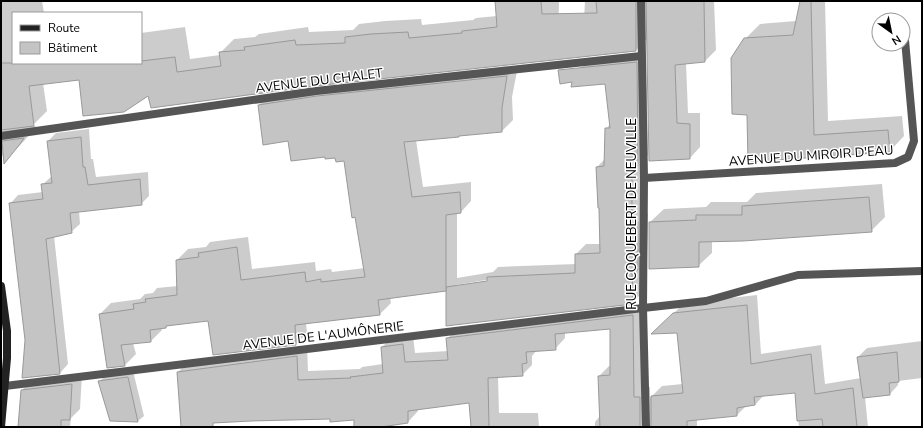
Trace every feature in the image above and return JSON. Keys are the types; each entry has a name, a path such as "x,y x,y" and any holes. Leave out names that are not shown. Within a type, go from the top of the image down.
{"street":[{"name":"RUE COQUEBERT DE NEUVILLE","path":"641,1 644,178 643,308 646,427"},
{"name":"AVENUE DU MIROIR D'EAU","path":"644,178 895,163 908,157 914,141 906,52"},
{"name":"AVENUE DU CHALET","path":"1,136 316,92 641,56"},
{"name":"AVENUE DE L'AUMÔNERIE","path":"5,386 706,301 798,275 922,271"},
{"path":"1,286 7,331 5,386 2,399 1,427"}],"building":[{"path":"495,1 541,1 542,14 597,13 596,1 636,1 636,51 315,86 151,108 148,96 124,112 83,116 79,80 29,86 34,126 1,130 1,63 142,64 142,61 175,57 177,72 221,66 219,52 245,50 244,47 295,40 296,45 345,43 345,37 371,34 408,32 409,38 462,33 462,31 497,27"},
{"path":"646,1 704,1 705,62 675,65 677,123 690,124 690,159 649,161"},
{"path":"800,1 811,1 814,135 888,130 890,152 748,162 747,115 732,114 731,58 744,38 793,35"},
{"path":"637,62 638,166 632,170 632,223 638,222 638,270 632,270 633,304 446,326 446,287 487,281 487,277 575,273 575,254 600,253 596,167 604,166 605,128 610,128 605,84 571,87 572,82 560,84 558,70"},
{"path":"507,76 502,108 502,132 404,142 412,197 460,192 461,213 446,215 446,291 378,300 380,315 295,325 296,345 213,355 208,321 166,326 166,328 150,330 151,342 121,345 125,366 107,368 99,314 134,309 133,304 146,302 145,299 177,295 176,260 199,257 198,253 237,247 241,280 305,272 306,282 321,279 321,282 365,277 355,217 352,218 344,161 336,162 335,158 325,159 325,157 291,161 288,141 263,145 258,105 317,96"},
{"path":"81,137 83,167 85,167 88,185 140,179 142,205 70,213 72,233 46,239 60,374 22,378 25,340 9,203 43,199 41,184 52,183 47,141"},
{"path":"24,138 20,144 4,164 2,141"},
{"path":"869,197 872,232 743,241 699,242 699,267 649,269 649,222 696,220 696,215 742,215 742,206"},
{"path":"747,305 751,364 811,354 815,394 853,388 857,427 823,427 822,419 797,421 795,393 754,397 755,405 737,408 737,416 687,421 687,427 651,427 651,396 683,393 677,333 651,334 673,313"},
{"path":"633,315 634,397 640,397 640,427 600,427 598,376 610,375 610,329 555,334 556,350 526,352 527,363 522,364 523,376 488,378 489,427 471,427 469,403 408,411 408,423 381,427 354,427 354,420 330,422 330,419 213,423 213,427 181,427 177,372 297,356 298,380 351,378 350,377 383,373 381,347 403,344 405,362 448,360 446,338"},
{"path":"897,352 899,382 889,383 890,395 863,398 857,357"},
{"path":"128,377 138,422 110,421 98,381"},
{"path":"72,384 70,420 61,420 61,427 18,427 21,390"}]}
